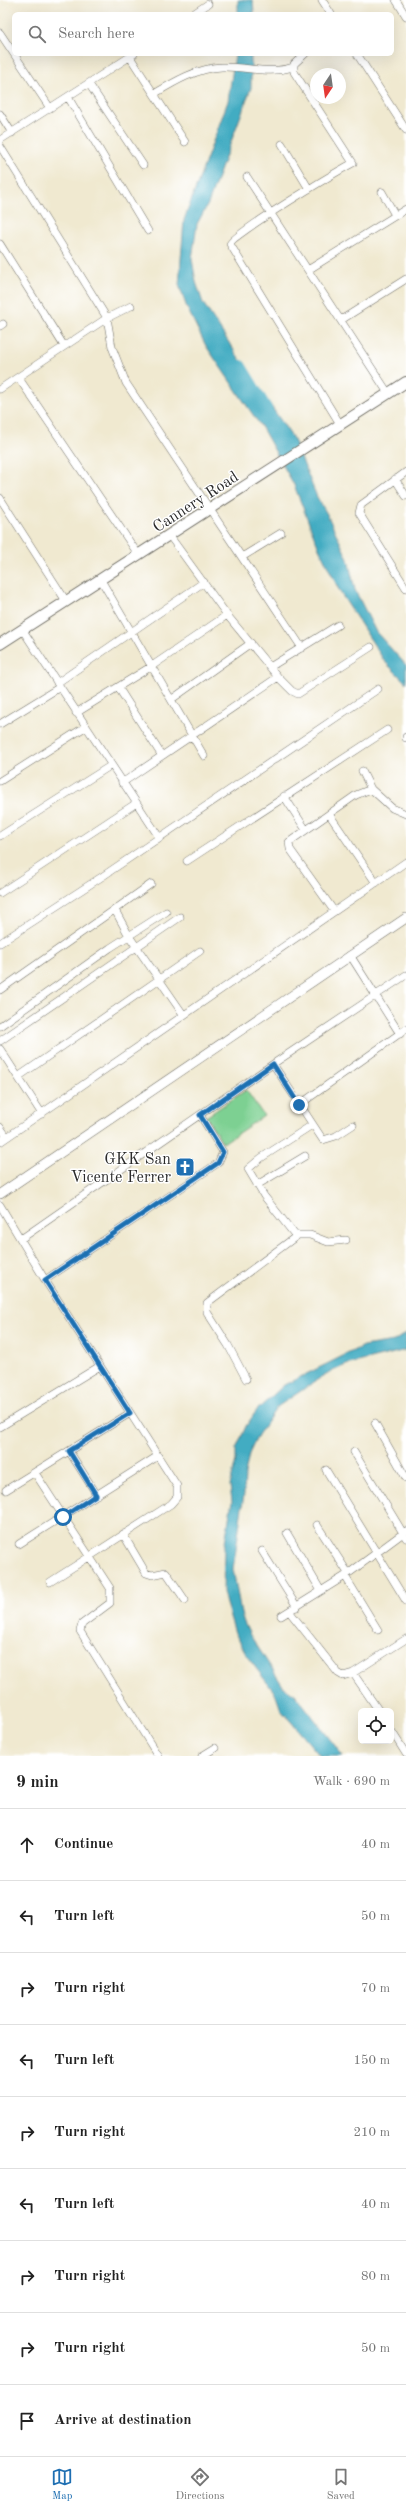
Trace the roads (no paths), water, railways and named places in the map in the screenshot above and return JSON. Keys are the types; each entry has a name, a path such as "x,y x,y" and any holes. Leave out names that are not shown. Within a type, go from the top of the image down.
{"main road":[{"name":"Cannery Road","path":"0,644 406,382"}],"street":[{"path":"322,0 330,12"},
{"path":"396,0 406,16"},
{"path":"196,12 208,4"},
{"path":"0,33 12,51"},
{"path":"15,56 50,108"},
{"path":"0,140 131,56"},
{"path":"133,56 154,94 185,142"},
{"path":"302,56 296,60 293,67 297,77 353,163 271,213 230,242 230,247 340,424"},
{"path":"358,56 406,130"},
{"path":"154,94 204,70 230,67 263,72 279,71 293,67"},
{"path":"89,84 143,165"},
{"path":"68,97 148,232"},
{"path":"0,114 12,133"},
{"path":"282,144 310,189"},
{"path":"0,146 107,318 112,347 126,383 302,648"},
{"path":"247,177 388,393"},
{"path":"382,192 395,216"},
{"path":"308,270 406,209"},
{"path":"0,244 64,346"},
{"path":"341,320 406,279"},
{"path":"0,389 107,318 131,306"},
{"path":"18,377 138,554"},
{"path":"406,472 362,505 359,513 406,588"},
{"path":"395,479 406,496"},
{"path":"0,498 66,601"},
{"path":"242,557 280,533"},
{"path":"169,535 227,615 278,677 292,691 298,694 371,647"},
{"path":"101,580 134,632 204,756"},
{"path":"0,724 204,582"},
{"path":"76,713 152,666 227,615"},
{"path":"270,667 338,625"},
{"path":"22,629 135,804 159,837"},
{"path":"172,699 251,643"},
{"path":"122,783 278,677"},
{"path":"118,687 162,756"},
{"path":"0,943 323,728 378,689"},
{"path":"0,781 85,727"},
{"path":"188,861 284,796 387,730"},
{"path":"0,836 110,766"},
{"path":"362,771 371,789 392,808 406,814"},
{"path":"334,911 290,849 290,842 356,795 371,789"},
{"path":"284,796 306,830"},
{"path":"0,893 135,804"},
{"path":"329,814 376,883"},
{"path":"0,1142 183,1014 406,862"},
{"path":"0,990 152,884"},
{"path":"115,910 129,936 183,1014"},
{"path":"0,1026 166,912"},
{"path":"0,1041 180,917"},
{"path":"0,1194 406,918"},
{"path":"18,1077 200,951"},
{"path":"299,1105 403,1031 350,955"},
{"path":"21,1239 273,1064 406,975"},
{"path":"0,1049 42,1114"},
{"path":"273,1064 319,1137 327,1140 353,1125"},
{"path":"45,1280 218,1163 223,1152 200,1115"},
{"path":"298,1236 291,1232 257,1185 248,1167 312,1125"},
{"path":"0,1127 6,1137"},
{"path":"257,1185 305,1156"},
{"path":"0,1204 45,1280 158,1456 174,1477 178,1486 177,1497 151,1519 123,1534 50,1582"},
{"path":"246,1379 228,1345 207,1312 207,1303 298,1236 310,1235 328,1242 346,1240"},
{"path":"0,1427 100,1366"},
{"path":"6,1490 130,1413"},
{"path":"375,1423 406,1478"},
{"path":"69,1451 96,1495"},
{"path":"281,1616 297,1607 405,1534 354,1452"},
{"path":"19,1544 158,1456"},
{"path":"326,1470 406,1600"},
{"path":"35,1473 88,1557 110,1588 112,1599 105,1608 82,1624 80,1631 158,1756"},
{"path":"317,1525 378,1630"},
{"path":"287,1533 321,1591"},
{"path":"123,1534 146,1573 152,1574 166,1572 185,1600"},
{"path":"262,1550 297,1607"},
{"path":"289,1611 338,1673 343,1676 353,1673 406,1639"},
{"path":"353,1673 377,1708"},
{"path":"394,1735 406,1754"},
{"path":"202,1756 215,1748"}],"water":[{"path":"238,0 253,0 254,12 238,12"},
{"path":"235,56 251,56 251,88 208,204 197,224 192,259 196,282 203,303 243,364 249,380 258,394 269,403 294,440 317,497 327,514 348,559 355,590 376,632 406,665 406,683 385,662 340,592 318,546 294,485 262,428 206,346 187,308 179,285 184,220 228,101"},
{"path":"406,1333 406,1350 346,1365 326,1374 277,1407 258,1435 249,1454 245,1474 244,1494 233,1569 242,1618 250,1635 283,1686 296,1695 343,1756 320,1756 281,1710 275,1693 249,1659 235,1633 226,1604 223,1592 224,1548 232,1501 230,1486 236,1460 236,1449 246,1426 257,1410 284,1385 363,1346 394,1341"}],"waterway":[{"path":"240,366 266,409"}],"place":[{"name":"GKK San Vicente Ferrer","path":"185,1167"}]}
